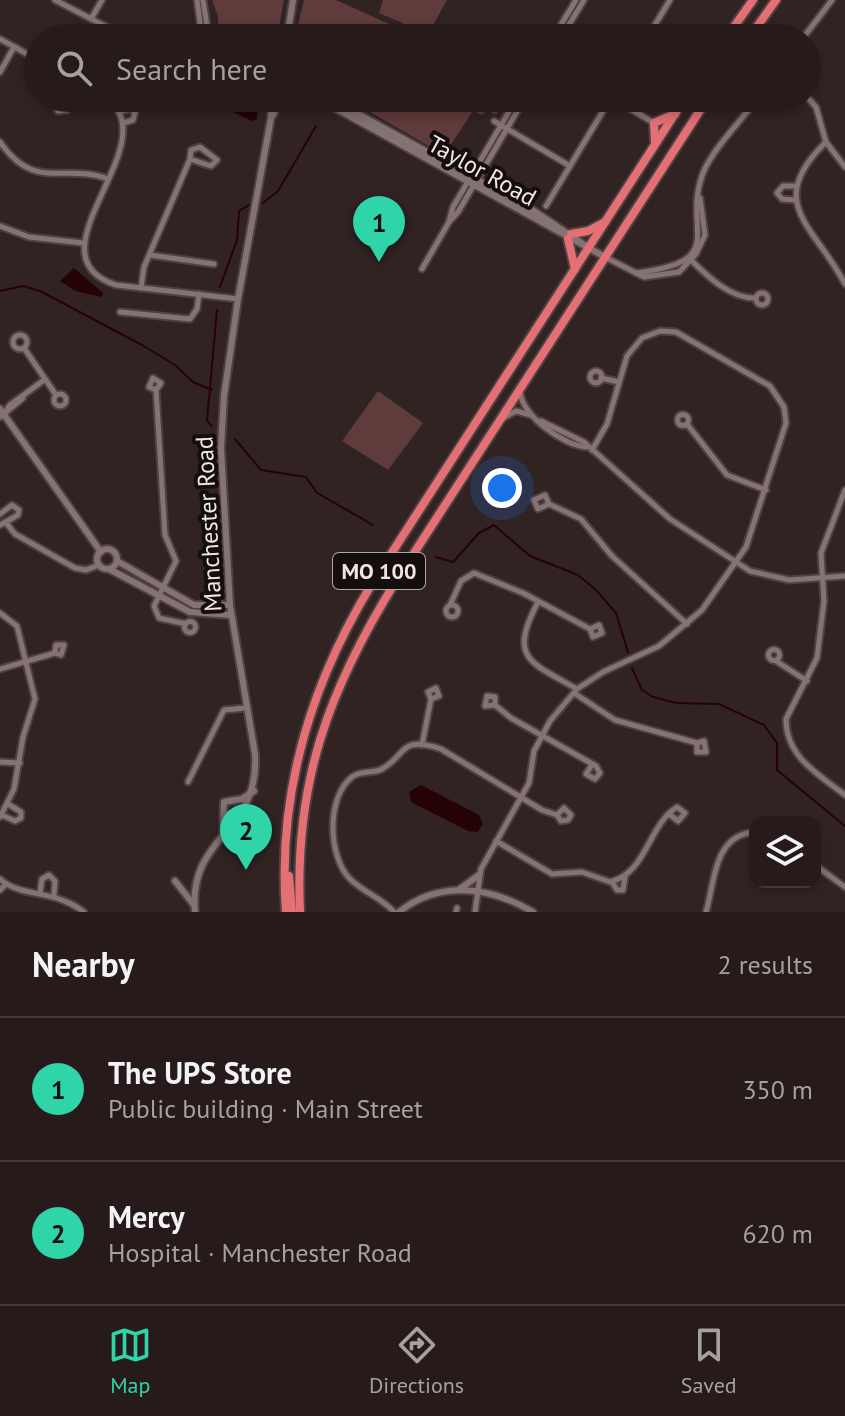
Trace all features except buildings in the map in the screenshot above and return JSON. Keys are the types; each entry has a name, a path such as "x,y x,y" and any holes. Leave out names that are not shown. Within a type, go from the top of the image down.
{"highway":[{"path":"736,24 753,0"},
{"path":"759,24 776,0"},
{"name":"MO 100","path":"300,912 300,853 306,801 322,729 338,687 374,617 699,112"},
{"path":"655,144 654,123 675,113"},
{"name":"MO 100","path":"286,912 285,847 291,792 305,726 346,628 675,113"},
{"path":"575,269 570,236 605,222"},
{"path":"285,847 292,912"}],"street":[{"path":"55,0 101,24"},
{"path":"91,19 102,0"},
{"path":"200,0 201,24"},
{"path":"289,24 293,0"},
{"path":"561,24 576,0"},
{"path":"569,24 584,0"},
{"path":"655,24 670,0"},
{"path":"814,24 832,0"},
{"path":"201,19 203,24"},
{"path":"0,39 24,52"},
{"path":"0,72 14,47"},
{"path":"119,112 123,123 122,142 83,243 87,260 98,276 116,285 238,299"},
{"path":"123,123 133,120 134,112"},
{"name":"Manchester Road","path":"254,791 255,754 230,605 221,448 224,396 238,299 271,112"},
{"name":"Manchester Road","path":"271,118 274,112"},
{"name":"Taylor Road","path":"343,112 636,273 666,270 689,259"},
{"name":"Taylor Road","path":"353,112 471,181 533,210 570,236"},
{"path":"422,269 510,112"},
{"path":"503,127 514,112"},
{"path":"533,210 546,206 602,112"},
{"path":"638,112 654,123"},
{"path":"748,112 708,165 699,193 699,235 689,259 707,277 756,298"},
{"path":"817,112 826,142 845,167"},
{"path":"494,121 570,166"},
{"path":"0,142 18,162 43,174 85,173 108,179"},
{"path":"826,142 812,155 795,186 795,200 804,224 845,284"},
{"path":"141,288 150,255 191,150 198,146 217,160 209,166 190,159"},
{"path":"795,186 783,186 777,193 782,199 795,200"},
{"path":"546,206 549,220"},
{"path":"0,226 29,237 83,243"},
{"path":"150,255 214,264"},
{"path":"120,312 190,319 197,309 199,294"},
{"path":"475,912 479,875 529,783 534,751 542,736 576,691 603,672 651,651 687,624 735,564 751,537 786,423 778,395 737,367 676,332 667,331 647,335 632,348 607,424 590,448"},
{"path":"24,348 56,395"},
{"path":"601,378 619,382"},
{"path":"44,380 1,415 101,552 99,565"},
{"path":"520,389 521,402 532,415 564,438 590,448 670,519 735,564 766,577 845,576"},
{"path":"156,390 165,535 176,561 154,606 157,615 186,624"},
{"path":"502,418 516,411 532,415"},
{"path":"687,424 727,475 766,490"},
{"path":"845,490 821,553 824,601 818,652 807,681 786,719 788,737 800,758 845,795"},
{"path":"549,504 581,519 612,556 687,624"},
{"path":"0,514 12,505 18,507 19,514 3,525 75,568 86,570 99,565 190,612 231,615"},
{"path":"101,552 113,551 117,561 194,605 230,605"},
{"path":"109,569 117,561"},
{"path":"450,605 461,581 474,573 590,629"},
{"path":"538,602 523,630 526,652 540,668 615,720 697,743"},
{"path":"0,613 17,626 35,704 24,732 20,763 8,804 1,816 15,821 21,818 19,810 8,804"},
{"path":"0,669 55,653"},
{"path":"776,661 807,681"},
{"path":"422,745 431,699"},
{"path":"495,705 591,766"},
{"path":"188,782 189,772 224,710 245,708"},
{"path":"533,912 493,893 458,890 427,895 397,912 343,872 335,853 332,829 343,789 351,778 384,768 399,751 422,745 441,749 521,798 557,815"},
{"path":"0,762 20,763"},
{"path":"223,835 227,820 224,802 242,799 254,791"},
{"path":"194,908 198,872 209,851 243,814 254,791"},
{"path":"496,841 552,874 582,872 612,882 634,869 662,818 669,814"},
{"path":"706,912 718,858 734,839 749,834"},
{"path":"821,869 845,887"},
{"path":"40,892 42,879 49,875 55,881 54,895"},
{"path":"458,890 479,875"},
{"path":"612,882 617,890 623,890 625,877"},
{"path":"0,879 6,884 54,895 84,912"},
{"path":"175,881 194,908"},
{"path":"0,890 6,884"}],"shaded area":[{"path":"212,0 284,0 280,24 218,24"},
{"path":"304,0 336,0 389,24 298,24"},
{"path":"383,0 447,0 434,24 405,24 379,13"},
{"path":"232,112 257,112 257,119 252,121"},
{"path":"370,112 472,112 444,155"},
{"path":"74,268 103,293 102,297 75,291 60,281"},
{"path":"378,391 423,423 388,470 342,441"},
{"path":"421,785 479,815 483,824 478,832 468,831 411,802 409,792"}],"waterway":[{"path":"263,203 278,191 316,126"},
{"path":"220,287 237,240 239,211 249,205"},
{"path":"0,291 23,286 40,291 142,345 175,365 193,382 212,390"},
{"path":"212,426 207,421 217,310"},
{"path":"235,439 261,470 306,477 317,493 373,525"},
{"path":"436,557 453,562 479,533 494,525 530,556 578,575 596,590 616,613 628,652"},
{"path":"632,668 642,690 653,697 676,703 719,704 764,725 777,743 777,770 845,826"}],"place":[{"name":"The UPS Store","path":"379,262"},
{"name":"Mercy","path":"246,870"}]}
